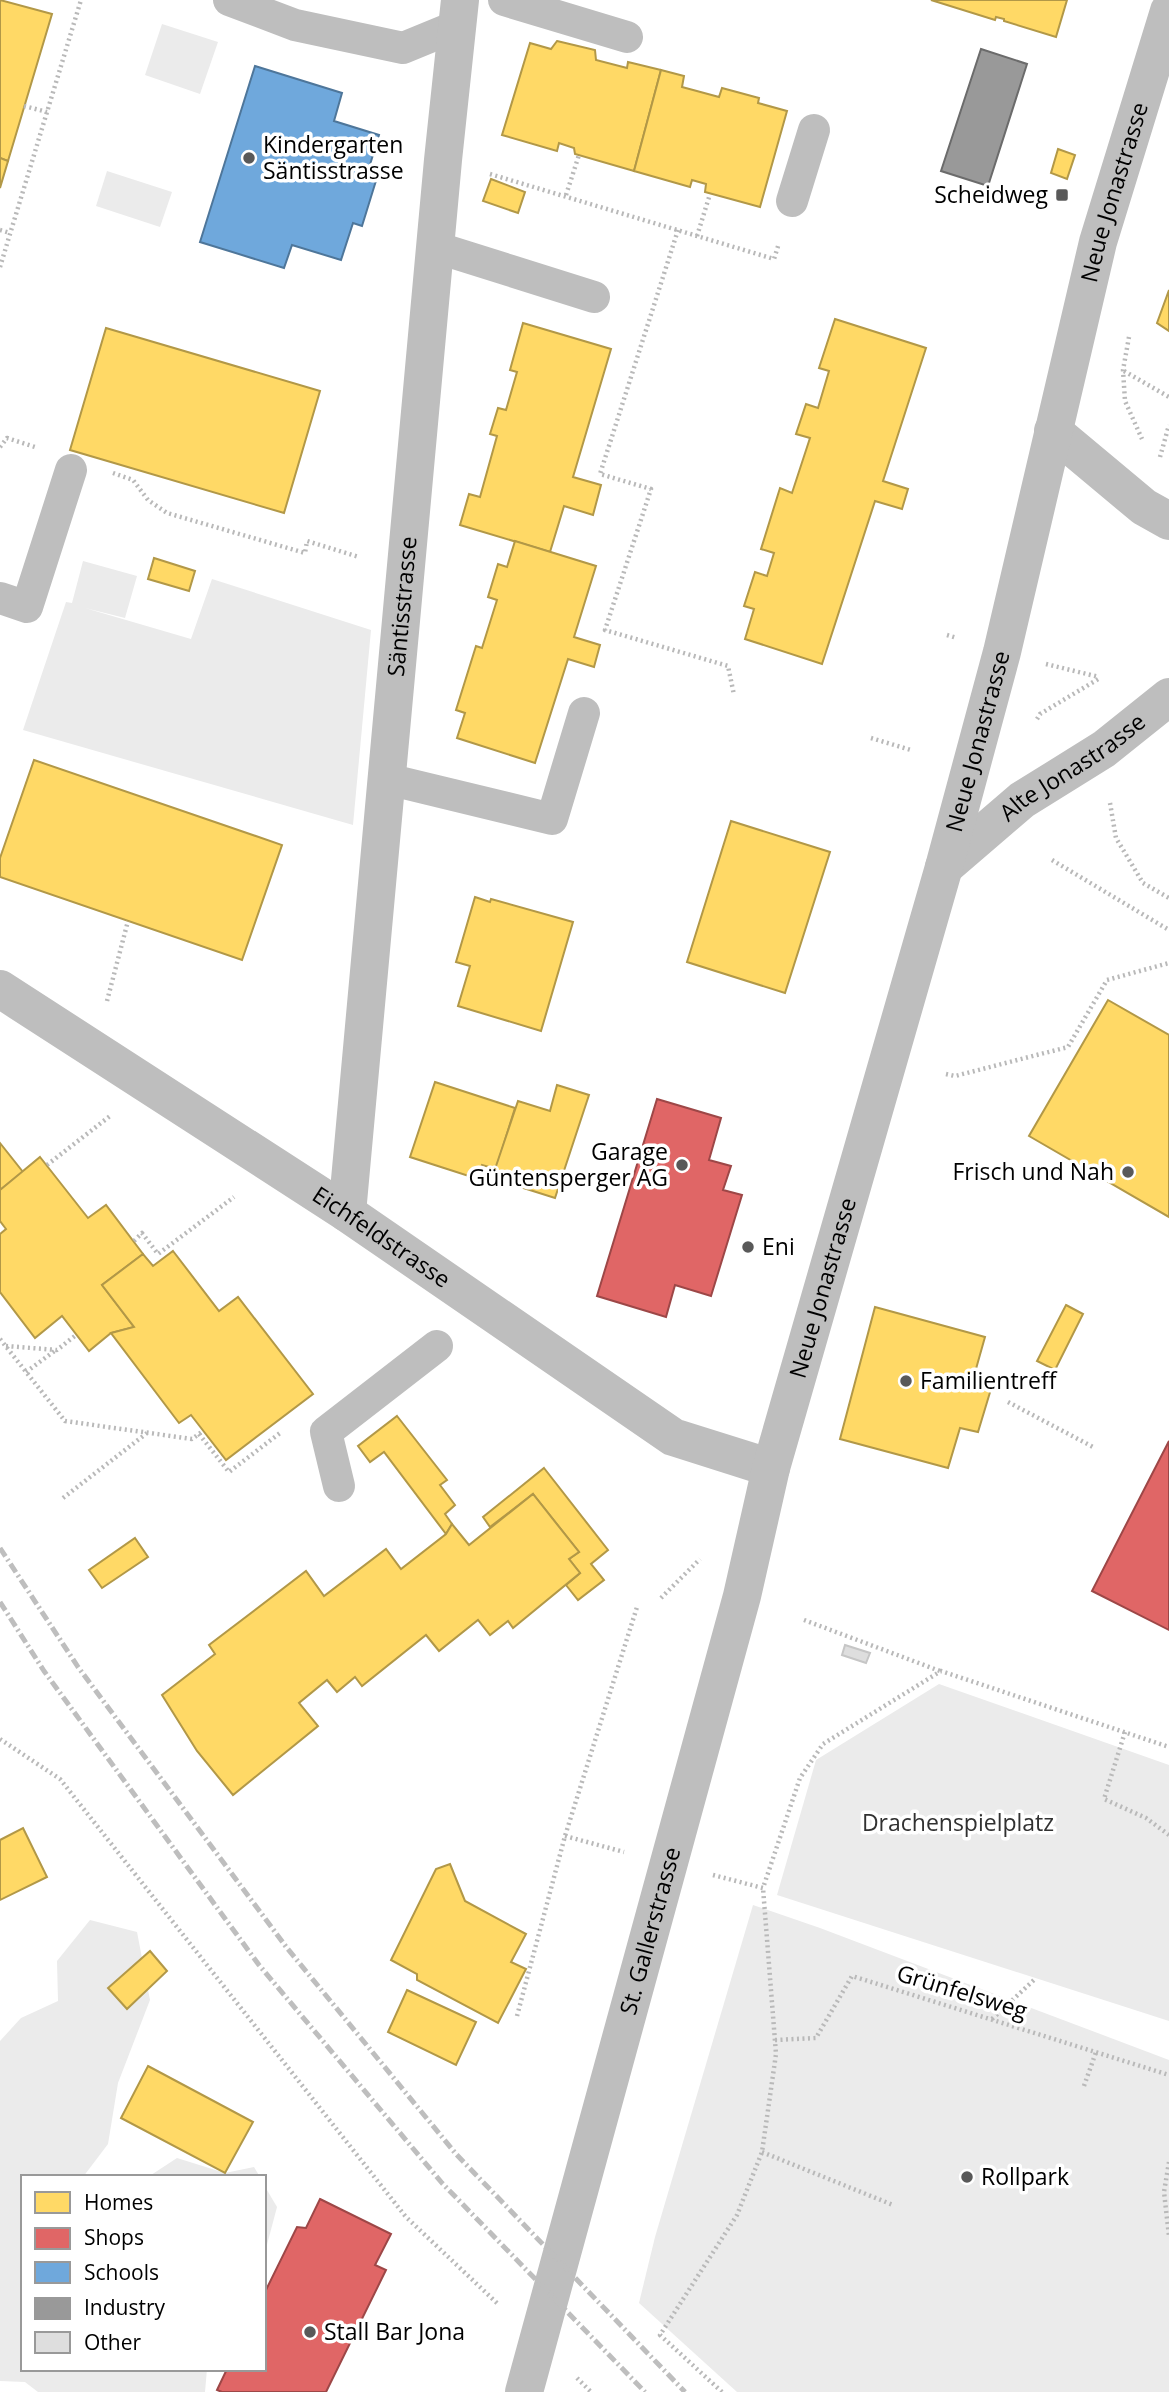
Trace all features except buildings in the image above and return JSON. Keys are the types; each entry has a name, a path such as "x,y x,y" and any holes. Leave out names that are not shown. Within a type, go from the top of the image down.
{"main road":[{"name":"Neue Jonastrasse","path":"771,1468 944,867 1002,652 1098,242 1169,11"},
{"name":"Säntisstrasse","path":"347,1213 443,160 460,13"},
{"path":"1053,431 1144,507 1169,521"},
{"name":"Alte Jonastrasse","path":"944,867 1022,800 1104,749 1169,697"},
{"name":"Eichfeldstrasse","path":"0,989 347,1213 673,1437 771,1468"},
{"name":"St. Gallerstrasse","path":"524,2392 742,1596 771,1468"}],"lane":[{"path":"229,0 295,25 403,48 460,13"},
{"path":"504,0 627,37"},
{"path":"792,201 814,130"},
{"path":"435,247 594,297"},
{"path":"0,598 27,607 71,470"},
{"path":"387,779 552,819 584,713"},
{"path":"339,1486 326,1432 437,1346"}],"path":[{"path":"0,267 81,0"},
{"path":"24,106 47,112"},
{"path":"566,195 579,155"},
{"path":"488,173 774,259 780,239"},
{"path":"697,236 710,194"},
{"path":"0,230 10,233"},
{"path":"678,230 600,474 652,489 605,630 728,666 734,695"},
{"path":"1145,447 1125,401 1123,370 1169,397"},
{"path":"1159,460 1169,425"},
{"path":"133,480 148,500 167,513 305,552 307,541 370,561"},
{"path":"871,738 911,750"},
{"path":"1111,819 1116,838 1143,883 1169,898"},
{"path":"1052,860 1169,930"},
{"path":"105,1006 128,921"},
{"path":"946,1074 955,1076 1068,1047 1107,980 1169,963"},
{"path":"47,1165 120,1109"},
{"path":"134,1241 142,1233 158,1254 243,1191"},
{"path":"26,1372 76,1335"},
{"path":"0,1339 65,1421 192,1439 204,1431"},
{"path":"5,1346 57,1350"},
{"path":"1008,1402 1095,1448"},
{"path":"63,1498 148,1433"},
{"path":"517,2016 565,1836 637,1607"},
{"path":"804,1620 941,1671 1169,1747"},
{"path":"800,1779 823,1744 941,1671"},
{"path":"1125,1732 1104,1799 1146,1818 1169,1835"},
{"path":"0,1739 60,1779 406,2217"},
{"path":"722,2392 660,2335 737,2216 762,2152 776,2054 763,1888"},
{"name":"Grünfelsweg","path":"775,2040 816,2038 852,1976 1169,2075"},
{"path":"991,2020 1035,1979"},
{"path":"1084,2086 1096,2052"},
{"path":"762,2152 893,2204"},
{"path":"1169,2162 1164,2192 1169,2236"}],"green space":[{"path":"162,24 218,42 200,94 145,75"},
{"path":"107,171 172,192 160,227 96,206"},
{"path":"83,561 137,576 125,618 85,608 191,639 212,579 371,630 353,825 23,730 66,602 72,603"},
{"name":"Drachenspielplatz","path":"939,1684 1169,1765 1169,2021 777,1895 816,1760"},
{"name":"Rollpark","path":"753,1905 1169,2060 1169,2392 737,2392 639,2303 655,2237"},
{"path":"90,1920 137,1932 150,2000 118,2083 108,2144 85,2175 21,2175 21,2371 207,2371 205,2392 38,2392 25,2382 0,2381 0,2041 21,2018 58,2001 57,1961"},
{"path":"177,2158 225,2173 254,2167 259,2175 151,2175"},
{"path":"266,2188 277,2207 266,2248"}],"railway":[{"path":"0,1548 78,1667 287,1948 456,2154 685,2392"},
{"path":"0,1602 44,1671 259,1965 442,2183 645,2392"}],"place":[{"name":"Kindergarten Säntisstrasse","path":"249,158"},
{"name":"Scheidweg","path":"1062,195"},
{"name":"Garage Güntensperger AG","path":"682,1165"},
{"name":"Frisch und Nah","path":"1128,1172"},
{"name":"Eni","path":"748,1247"},
{"name":"Familientreff","path":"906,1381"},
{"name":"Rollpark","path":"967,2177"},
{"name":"Stall Bar Jona","path":"310,2332"}]}
